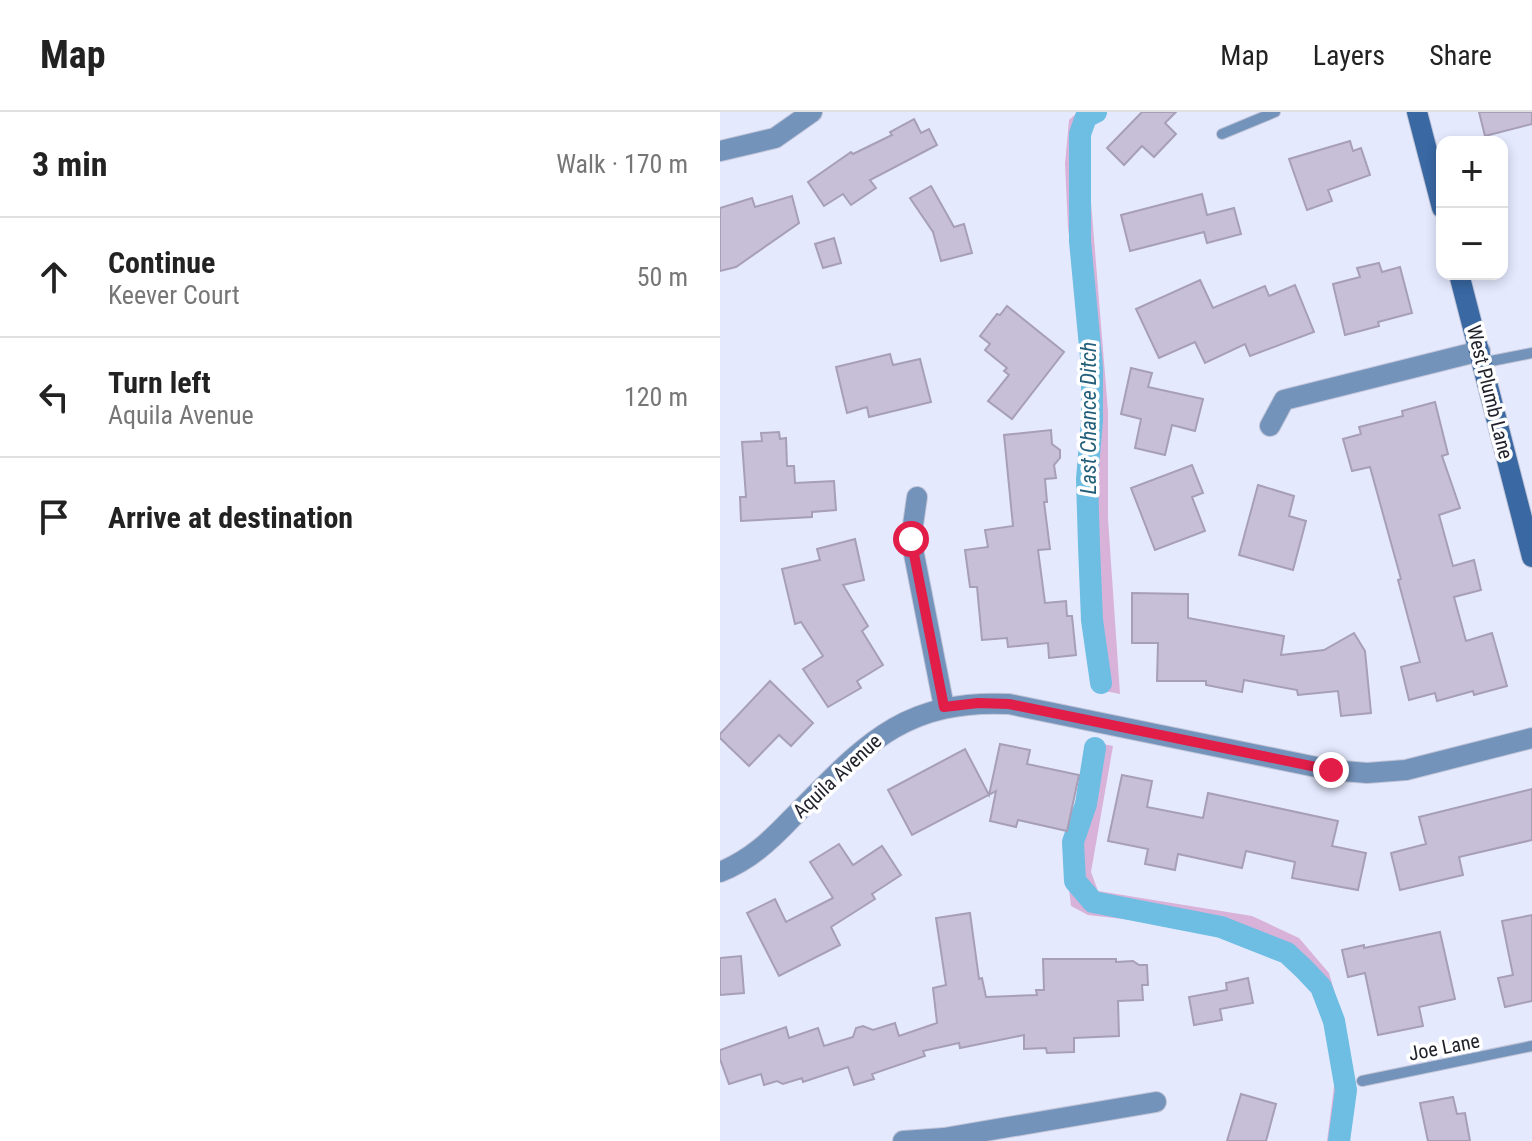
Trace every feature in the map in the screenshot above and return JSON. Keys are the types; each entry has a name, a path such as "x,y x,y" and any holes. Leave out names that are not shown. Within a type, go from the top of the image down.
{"main road":[{"path":"1417,112 1436,185"},
{"name":"West Plumb Lane","path":"1461,280 1532,557"}],"street":[{"path":"720,151 775,138 812,112"},
{"path":"1270,426 1284,400 1481,357"},
{"path":"917,497 911,539 944,707"},
{"name":"Aquila Avenue","path":"720,872 737,866 761,849 856,754 883,733 914,717 944,707 978,703 1009,704 1331,770 1367,773 1406,770 1532,738"},
{"path":"903,1141 944,1138 1156,1102"}],"lane":[{"path":"1222,134 1275,112"},
{"path":"1481,357 1532,353"},
{"name":"Joe Lane","path":"1362,1081 1532,1046"}],"shaded area":[{"path":"1078,112 1104,112 1091,120 1086,140 1108,411 1108,519 1120,694 1095,689 1085,577 1081,475 1084,398 1065,164 1069,120"},
{"path":"1088,741 1113,746 1091,872 1098,891 1252,916 1299,938 1329,973 1348,1038 1354,1095 1344,1141 1327,1141 1335,1079 1331,1035 1316,991 1283,956 1240,938 1184,926 1088,915 1071,906 1065,854"}],"building":[{"path":"1142,112 1176,112 1165,123 1176,134 1154,157 1142,146 1124,165 1107,148"},
{"path":"1479,112 1532,112 1532,124 1485,136"},
{"path":"914,119 921,133 929,129 937,145 870,180 876,188 851,205 843,194 824,206 808,182 851,152 853,154 892,135 890,132"},
{"path":"1350,141 1353,151 1361,148 1370,175 1328,190 1332,201 1307,210 1289,159"},
{"path":"931,186 954,227 964,224 972,253 941,261 933,232 910,198"},
{"path":"1202,194 1207,215 1234,208 1241,234 1207,243 1204,232 1130,251 1121,215"},
{"path":"792,196 799,223 736,267 720,271 720,208 752,198 755,207"},
{"path":"834,238 841,263 823,268 815,244"},
{"path":"1379,263 1382,272 1400,267 1412,313 1345,335 1333,284 1360,277 1357,268"},
{"path":"1200,280 1213,308 1265,286 1269,296 1295,285 1314,332 1250,356 1245,344 1205,363 1195,342 1159,358 1136,309"},
{"path":"1007,306 1064,352 1012,419 988,401 1009,375 1004,371 1007,368 985,350 990,344 980,336"},
{"path":"890,354 893,365 920,359 931,402 869,417 867,407 847,413 836,367"},
{"path":"1131,368 1152,373 1148,387 1203,399 1195,431 1172,425 1165,455 1135,448 1141,419 1121,414"},
{"path":"1435,402 1448,454 1442,456 1460,508 1439,515 1453,566 1474,560 1481,590 1454,597 1466,641 1492,633 1507,686 1437,701 1435,693 1409,700 1401,667 1420,662 1398,580 1401,579 1370,467 1352,471 1343,439 1361,434 1359,427 1403,416 1402,411"},
{"path":"1051,430 1052,444 1060,450 1060,458 1054,465 1056,478 1045,479 1047,502 1044,502 1050,549 1038,550 1045,603 1066,601 1067,616 1072,616 1076,655 1049,658 1048,643 1008,647 1007,638 982,640 977,587 970,587 965,550 988,547 985,530 1013,526 1004,435"},
{"path":"779,432 780,439 786,438 787,466 794,466 795,483 834,481 836,510 812,512 812,517 741,521 740,497 746,497 742,442 762,441 761,433"},
{"path":"1192,465 1203,493 1192,497 1205,531 1155,550 1131,488"},
{"path":"1258,485 1294,496 1289,516 1306,521 1293,570 1239,555"},
{"path":"855,539 864,580 843,585 868,626 862,631 883,665 857,681 861,688 828,707 803,669 823,656 801,622 795,624 782,569 820,560 817,549"},
{"path":"1132,593 1188,594 1188,618 1284,636 1281,655 1324,650 1354,633 1365,651 1371,713 1341,716 1338,691 1298,695 1297,690 1244,680 1242,692 1206,685 1206,681 1157,681 1158,643 1132,643"},
{"path":"770,681 813,723 791,746 779,735 749,766 720,738 720,734"},
{"path":"1000,744 1030,750 1027,764 1079,775 1067,831 1018,820 1016,827 990,821 996,791 989,795"},
{"path":"965,749 989,795 912,835 888,790"},
{"path":"1122,775 1152,781 1147,807 1203,818 1208,793 1338,821 1332,846 1366,853 1358,890 1292,878 1295,862 1246,851 1242,868 1178,854 1175,870 1145,864 1148,849 1108,841"},
{"path":"1532,789 1532,840 1459,857 1463,875 1400,890 1391,853 1426,844 1419,817"},
{"path":"839,844 853,865 882,846 901,875 872,894 875,899 831,927 840,945 779,976 747,913 775,899 786,922 833,898 810,862"},
{"path":"970,913 979,979 982,978 986,997 1037,995 1036,990 1044,990 1043,959 1116,959 1116,962 1133,961 1147,965 1148,985 1142,985 1143,1000 1118,1001 1119,1036 1074,1038 1074,1052 1047,1053 1046,1048 1024,1049 1024,1035 960,1048 959,1043 923,1051 925,1056 872,1074 874,1079 854,1085 848,1067 803,1082 802,1078 783,1084 777,1081 764,1085 761,1074 729,1084 720,1050 786,1027 789,1038 818,1028 824,1046 853,1037 856,1028 863,1026 873,1030 895,1023 899,1036 937,1023 933,988 946,985 936,918"},
{"path":"1532,915 1532,1001 1505,1007 1498,978 1513,975 1502,921"},
{"path":"1440,932 1455,999 1419,1007 1423,1026 1378,1035 1365,973 1348,977 1342,950"},
{"path":"741,956 744,993 720,995 720,958"},
{"path":"1248,978 1253,1003 1220,1009 1222,1020 1194,1025 1189,997 1227,990 1226,983"},
{"path":"1241,1094 1276,1104 1266,1141 1227,1141"},
{"path":"1453,1097 1457,1114 1465,1113 1470,1141 1428,1141 1420,1103"}],"waterway":[{"name":"Last Chance Ditch","path":"1096,112 1086,117 1080,134 1080,241 1092,368 1087,479 1092,620 1101,683"},
{"name":"Last Chance Ditch","path":"1095,748 1086,804 1073,842 1075,881 1093,902 1221,927 1287,953 1304,969 1321,987 1334,1021 1346,1090 1339,1141"}],"route":[{"path":"911,539 944,707 978,703 1009,704 1331,770"}]}
